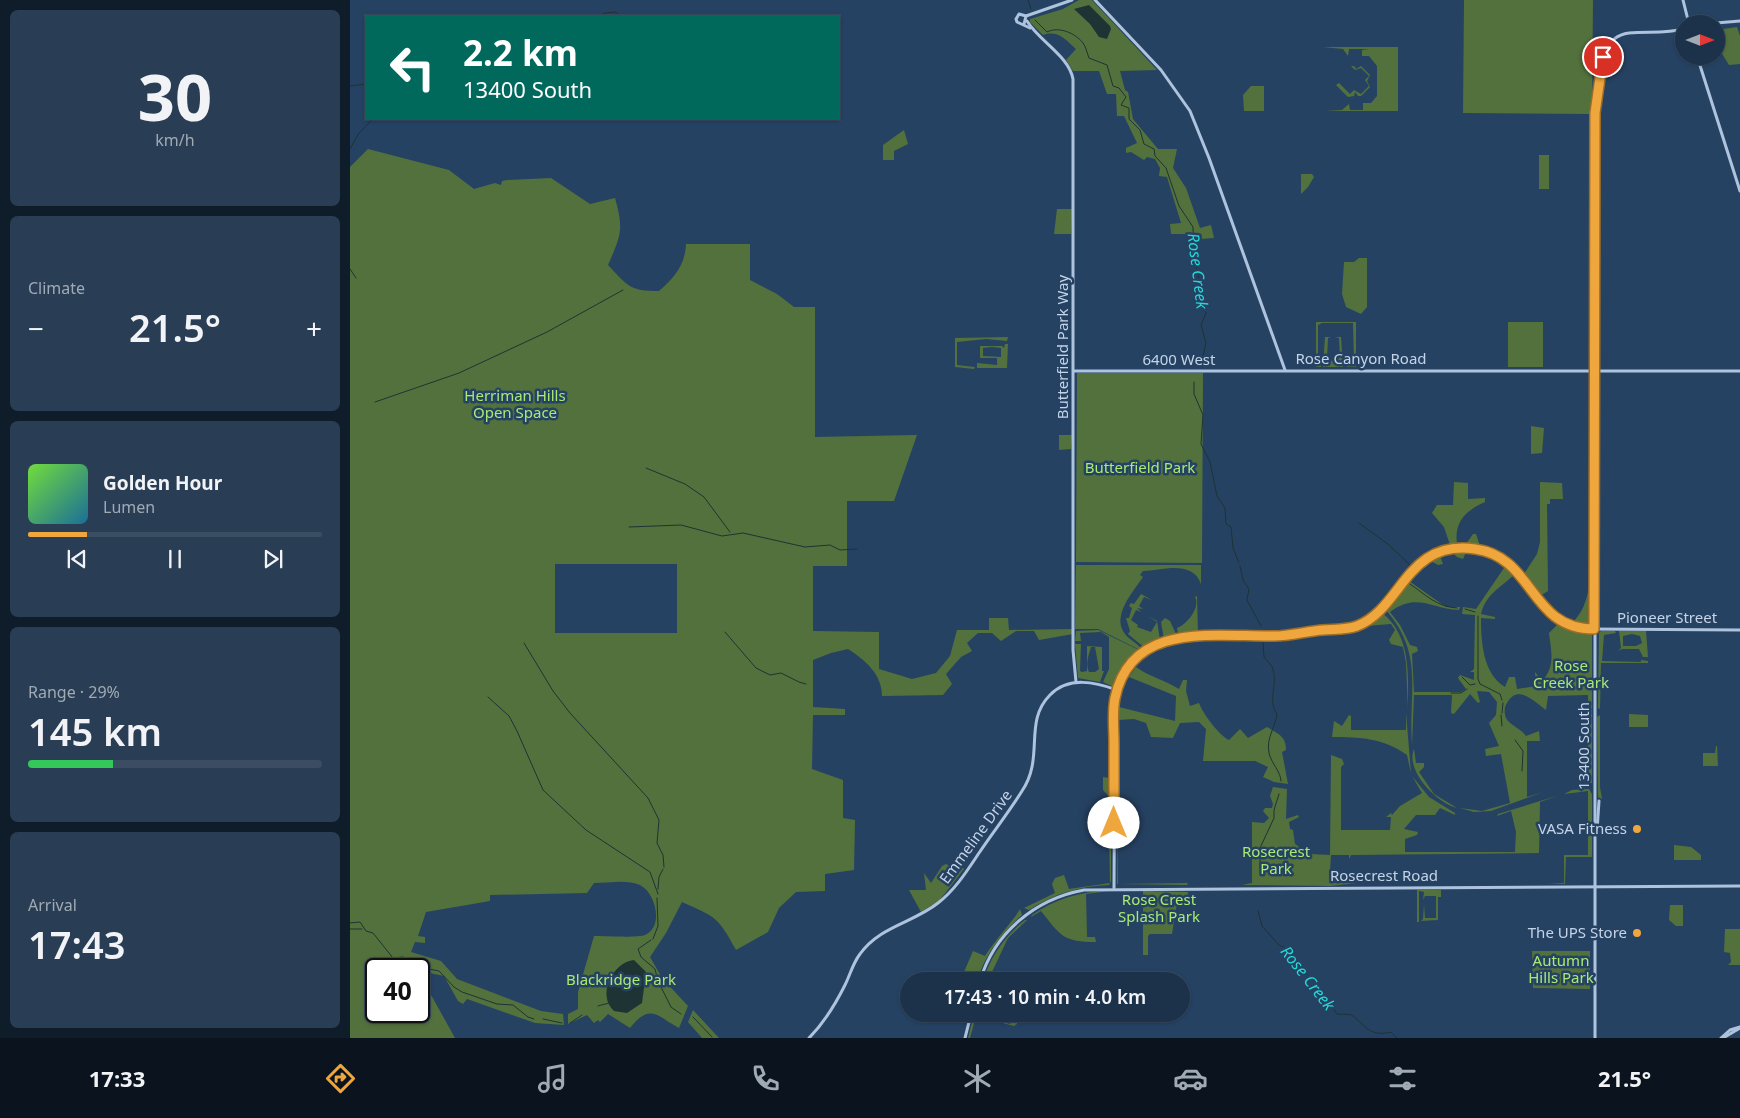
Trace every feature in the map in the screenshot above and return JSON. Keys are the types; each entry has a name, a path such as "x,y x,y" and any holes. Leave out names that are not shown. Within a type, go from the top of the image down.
{"street":[{"name":"Butterfield Park Way","path":"1072,0 1026,20 1031,28 1068,67 1073,79 1073,656 1076,682"},
{"name":"Rose Canyon Road","path":"1095,0 1161,70 1190,112 1285,370 1740,371"},
{"path":"1683,0 1687,15"},
{"path":"1725,22 1740,21"},
{"name":"13400 South","path":"1595,1038 1595,102 1604,52 1615,38 1628,33 1675,30"},
{"path":"1699,65 1740,191"},
{"name":"6400 West","path":"1074,371 1285,370"},
{"name":"Pioneer Street","path":"1114,888 1113,713 1117,690 1124,674 1136,659 1150,648 1170,639 1189,636 1280,636 1358,626 1374,616 1418,565 1436,554 1454,549 1478,549 1501,558 1516,571 1555,618 1572,627 1594,629 1740,630"},
{"path":"1076,682 1093,683 1117,690"},
{"name":"Emmeline Drive","path":"809,1038 827,1018 860,954 894,926 930,910 952,890 1029,779 1035,757 1036,720 1042,704 1057,689 1076,682"},
{"path":"1595,839 1599,801"},
{"name":"Rosecrest Road","path":"984,972 997,945 1014,924 1029,912 1058,897 1075,891 1114,888 1740,886"},
{"path":"965,1038 969,1022"},
{"path":"1722,1038 1730,1030 1740,1027"}],"green space":[{"path":"1079,0 1092,0 1157,70 1120,71 1125,90 1128,92 1133,119 1158,149 1177,149 1173,168 1186,188 1200,228 1211,225 1214,238 1200,239 1191,234 1171,234 1170,224 1181,223 1167,177 1159,176 1160,168 1155,159 1147,157 1144,160 1131,152 1126,153 1126,148 1137,143 1124,116 1117,116 1116,94 1107,94 1099,71 1073,71 1066,60 1076,49 1065,39 1057,35 1043,35 1030,22 1030,19 1063,9"},
{"path":"1464,0 1593,0 1592,114 1463,113"},
{"path":"1737,27 1740,36 1740,64 1729,65 1725,59 1725,29"},
{"path":"1323,47 1398,47 1398,111 1325,111 1342,110 1349,104 1350,110 1363,110 1363,103 1371,103 1377,96 1377,66 1369,56 1362,56 1362,50 1369,49 1349,49 1348,56 1343,49"},
{"path":"1351,66 1354,66 1356,69 1361,66 1370,75 1367,81 1370,87 1361,96 1358,96 1355,92 1354,96 1348,97 1336,85 1339,83 1350,94 1354,90 1361,94 1369,86 1365,80 1369,76 1361,68 1355,70"},
{"path":"1251,86 1264,86 1264,111 1244,111 1243,95"},
{"path":"904,130 908,144 894,151 894,160 883,160 883,145"},
{"name":"Herriman Hills Open Space","path":"368,149 449,170 474,189 495,183 501,185 502,181 507,180 551,178 590,204 615,198 620,218 620,232 608,265 625,282 635,288 659,291 678,270 684,258 686,244 750,244 750,280 777,294 794,307 815,307 815,437 917,435 894,501 847,501 847,566 813,566 813,631 879,632 879,669 912,679 936,673 950,656 957,630 989,630 989,618 1008,618 1009,630 1073,629 1073,634 1039,640 1034,631 1016,631 1001,641 992,633 978,633 967,643 972,651 961,657 946,674 952,684 943,695 882,696 876,674 866,663 848,649 813,660 813,707 845,709 845,715 813,715 812,769 843,780 843,818 855,820 854,870 825,874 825,891 796,892 779,908 768,932 736,950 725,931 715,919 682,902 666,933 650,957 662,978 688,1006 679,1028 660,1016 649,1013 637,1020 630,1028 608,1014 600,1022 598,1020 594,1023 587,1015 568,1024 568,1014 578,1009 578,992 594,936 641,936 651,931 654,925 656,910 654,902 646,889 635,883 617,882 594,883 587,893 490,895 490,901 426,912 418,936 425,937 425,943 415,942 411,952 441,961 457,979 541,1011 563,1014 564,1025 535,1023 467,999 463,1004 458,1001 444,976 430,973 430,958 365,958 365,1023 430,1023 430,993 455,1038 350,1038 350,167","holes":["555,564 677,564 677,633 555,633"]},
{"path":"1539,155 1549,155 1549,189 1539,189"},
{"path":"1301,174 1312,174 1314,177 1301,194"},
{"path":"1057,209 1072,209 1071,234 1054,234"},
{"path":"1359,258 1367,258 1367,307 1361,314 1346,307 1342,294 1344,262 1354,262"},
{"path":"1316,322 1356,322 1356,367 1347,367 1347,363 1354,360 1353,323 1322,323 1318,325 1318,360 1321,361 1321,367 1316,367"},
{"path":"1508,322 1543,322 1543,367 1508,367"},
{"path":"1008,337 1007,341 986,339 957,342 957,365 975,367 974,369 955,367 955,338"},
{"path":"1325,337 1331,337 1328,338 1327,358 1331,361 1340,358 1339,338 1335,337 1341,337 1343,367 1323,367"},
{"path":"1005,344 1008,344 1007,368 977,368 977,363 997,365 997,358 980,358 980,346 1002,346 1004,348","holes":["983,348 1001,348 1001,357 983,356"]},
{"name":"Butterfield Park","path":"1077,373 1203,373 1202,563 1076,562"},
{"path":"1531,426 1544,428 1542,453 1531,454"},
{"path":"1059,435 1072,435 1071,449 1059,450"},
{"path":"1592,452 1591,625 1589,627 1571,624 1555,614 1572,623 1579,615 1589,587 1589,454"},
{"path":"1454,482 1468,483 1468,499 1485,498 1485,502 1472,509 1462,518 1457,529 1457,544 1466,544 1473,534 1476,534 1480,546 1502,555 1524,574 1537,554 1540,542 1540,482 1562,483 1563,499 1550,499 1550,504 1547,504 1548,591 1540,596 1555,614 1509,562 1493,552 1468,546 1432,552 1450,545 1444,527 1432,513 1437,505 1453,505"},
{"path":"1454,551 1473,551 1491,557 1466,552 1463,559 1453,553 1440,556 1443,564 1438,565 1431,561 1420,568 1435,557"},
{"name":"Rose Creek Park","path":"1494,558 1508,566 1525,585 1514,575 1490,596 1481,614 1495,617 1495,619 1481,618 1483,647 1492,674 1505,687 1509,677 1515,677 1517,689 1536,686 1535,672 1542,681 1549,670 1552,658 1549,633 1557,625 1546,615 1566,627 1590,632 1592,635 1592,783 1576,785 1588,783 1588,695 1548,696 1546,710 1527,696 1516,695 1511,697 1506,705 1506,718 1526,736 1539,731 1540,741 1527,741 1527,797 1543,792 1491,811 1474,812 1460,808 1482,811 1510,803 1501,754 1486,756 1485,749 1499,746 1489,723 1496,715 1497,702 1489,692 1477,691 1480,702 1478,703 1470,694 1454,714 1451,713 1452,695 1414,695 1412,745 1412,674 1410,658 1406,642 1385,609 1385,605 1416,571 1409,581 1446,607 1460,607 1459,610 1449,609 1416,602 1400,606 1390,612 1400,625 1410,645 1417,647 1418,651 1412,654 1414,692 1461,692 1466,689 1458,678 1460,675 1474,680 1474,672 1470,672 1474,669 1475,615 1462,614 1463,607 1476,609 1506,565"},
{"path":"1076,565 1201,565 1201,584 1197,576 1191,571 1183,569 1143,571 1140,575 1143,577 1125,604 1120,620 1125,634 1142,651 1098,629 1075,629"},
{"path":"1141,594 1152,600 1144,597 1139,606 1143,609 1137,608 1141,612 1136,610 1131,620 1138,625 1137,627 1151,632 1157,622 1148,616 1157,621 1160,640 1145,648 1128,634 1130,631 1126,618 1129,618 1132,608 1129,606 1131,603 1134,604"},
{"path":"1197,596 1198,633 1178,634 1177,628 1192,616 1196,606 1195,597"},
{"path":"1381,612 1391,621 1403,644 1408,671 1408,710 1406,663 1403,647 1391,644 1389,640 1395,630 1391,624 1366,626 1353,631"},
{"path":"1165,618 1170,621 1176,634 1164,639 1161,622"},
{"path":"1098,630 1141,651 1126,667 1114,687 1103,682 1109,669 1109,637 1101,632 1080,633 1081,641 1075,641 1076,631"},
{"path":"1601,631 1615,631 1616,633 1604,635 1602,661 1641,662 1641,660 1648,661 1648,663 1601,663 1600,709 1598,708 1599,633"},
{"path":"1619,631 1646,631 1648,657 1643,657 1639,649 1622,649 1618,651 1621,648","holes":["1632,634 1640,636 1642,643 1636,646 1623,646 1623,636"]},
{"path":"1075,644 1081,644 1080,671 1082,672 1087,671 1087,646 1102,647 1102,671 1104,671 1100,682 1078,678","holes":["1091,647 1095,647 1099,669 1095,672 1089,672 1087,665 1088,656"]},
{"path":"1136,667 1179,689 1183,680 1187,680 1186,691 1190,706 1199,703 1212,724 1229,740 1240,729 1248,738 1267,727 1278,734 1283,738 1286,745 1286,750 1282,752 1288,784 1274,782 1263,777 1268,767 1255,761 1203,761 1206,729 1199,722 1180,723 1173,738 1151,737 1146,723 1134,719 1118,720 1119,707 1175,721 1176,696 1129,677"},
{"path":"1406,713 1411,773 1407,755 1398,749 1362,738 1332,737 1334,721 1342,726 1349,715 1351,716 1351,730 1406,730"},
{"path":"1629,714 1648,715 1648,727 1629,727"},
{"path":"1600,715 1600,787 1602,799 1598,797 1597,717"},
{"path":"1716,746 1718,766 1703,766 1703,753 1715,753"},
{"path":"1414,749 1416,763 1424,763 1424,767 1419,772 1434,794 1457,808 1449,805 1432,793 1418,776 1412,758"},
{"name":"Rosecrest Park","path":"1331,755 1342,759 1344,764 1341,767 1341,830 1390,830 1391,817 1386,817 1391,813 1392,815 1400,806 1422,793 1412,776 1429,797 1455,813 1455,815 1440,808 1435,815 1416,815 1404,829 1418,832 1417,835 1405,839 1405,852 1515,852 1516,832 1511,811 1497,816 1498,814 1560,795 1540,802 1539,853 1351,855 1349,859 1349,855 1331,855 1330,872 1334,875 1330,875 1331,883 1357,883 1330,886 1242,885 1252,883 1252,822 1264,823 1269,818 1263,811 1265,808 1272,808 1273,804 1270,796 1273,787 1287,789 1286,819 1298,815 1299,817 1289,822 1290,829 1293,830 1295,844 1310,854 1330,855"},
{"path":"1103,777 1112,780 1111,820 1109,824 1107,824 1110,820 1110,798 1103,790"},
{"path":"1589,789 1592,794 1592,857 1566,857 1565,884 1548,884 1564,883 1564,855 1588,855 1588,791 1564,794 1572,790"},
{"path":"1106,827 1111,829 1110,883 1109,831"},
{"path":"1118,827 1118,884 1188,883 1187,885 1117,884"},
{"path":"1674,845 1691,847 1701,855 1701,860 1674,860"},
{"path":"946,864 959,872 962,867 964,869 939,901 921,912 909,890 926,890 924,873 931,883 942,866"},
{"path":"1064,875 1069,889 1110,883 1109,885 1087,887 1067,892 1048,899 1029,910 1024,908 1055,893 1052,884 1055,878"},
{"path":"1417,890 1441,890 1441,897 1438,897 1438,920 1421,921 1423,919 1424,904 1425,918 1436,918 1436,896 1425,896 1423,900 1424,892 1419,891 1419,922 1417,922"},
{"path":"1109,891 1086,894 1087,937 1095,937 1096,942 1069,939 1058,932 1041,911 1031,917 1041,909 1059,900 1088,892"},
{"name":"Rose Crest Splash Park","path":"1143,891 1188,892 1188,899 1179,899 1177,903 1172,934 1150,934 1148,936 1148,955 1143,955"},
{"path":"1670,905 1683,905 1683,926 1676,926 1669,920"},
{"path":"1020,909 1022,915 989,953 980,972 964,972 973,951 985,956"},
{"path":"1027,920 1008,938 992,972 986,972 999,948 1011,933"},
{"path":"1725,929 1740,929 1740,965 1728,965 1731,962 1730,953 1724,952"},
{"name":"Autumn Hills Park","path":"1532,951 1590,951 1590,989 1533,988"},
{"path":"693,1010 719,1038 702,1038 688,1022"},
{"path":"972,1022 974,1022 970,1038 968,1038"},
{"path":"999,1022 1010,1024 1011,1022 1017,1022 1014,1026"}],"shaded area":[{"path":"1089,5 1110,26 1111,29 1107,39 1099,37 1090,24 1074,9"},
{"path":"634,960 646,972 642,1003 627,1013 614,1011 607,997 609,980 619,967 626,962"}],"waterway":[{"name":"Rose Creek","path":"1028,0 1031,9"},
{"path":"601,15 616,12 619,15"},
{"name":"Rose Creek","path":"1035,20 1047,32 1062,30 1076,36 1084,45 1089,58 1107,65 1113,86 1119,88 1126,97 1121,105 1129,108 1129,119 1140,130 1144,144 1154,149 1155,156 1166,168 1179,206 1193,227 1194,262 1198,272 1202,305 1206,313 1201,325 1206,343 1201,364"},
{"path":"350,86 365,84"},
{"path":"350,149 359,133 372,120"},
{"path":"350,269 356,278"},
{"path":"375,402 459,373 547,332 623,290"},
{"name":"Rose Creek","path":"1194,382 1194,394 1203,415 1201,444 1210,462 1217,496 1225,508 1226,524 1231,527 1233,548 1239,563"},
{"path":"646,468 685,484 704,497 730,532"},
{"path":"1359,523 1389,545 1410,565"},
{"path":"629,527 681,525 722,536 743,533 805,547 830,545 840,550 857,549"},
{"name":"Rose Creek","path":"1240,566 1243,580 1249,589 1247,600 1261,626"},
{"path":"1410,584 1438,603 1457,608"},
{"path":"1465,609 1475,612"},
{"path":"1478,616 1478,679 1480,684 1500,694 1502,700"},
{"path":"725,632 756,668 770,675 781,673 806,684"},
{"name":"Rose Creek","path":"1263,642 1264,657 1272,666 1274,676 1273,703 1277,714 1268,748 1281,781"},
{"path":"524,643 553,691 570,713 648,798 659,820 657,843 663,855 664,867"},
{"path":"1462,677 1470,685 1475,684"},
{"path":"1451,693 1461,693 1467,689"},
{"path":"488,697 509,716 543,790 586,830 650,872 658,894"},
{"path":"1502,713 1503,703"},
{"path":"1501,715 1502,726"},
{"path":"1515,740 1523,751 1522,771"},
{"name":"Rose Creek","path":"1262,875 1260,848 1274,818 1274,810 1279,794"},
{"path":"658,889 659,877 663,869"},
{"path":"653,939 658,926 657,898"},
{"name":"Rose Creek","path":"1258,911 1262,926 1279,945 1288,949 1295,962 1315,982 1326,1005 1332,1007 1337,1014 1352,1015 1373,1032 1391,1032 1397,1038"},
{"path":"350,923 360,922 366,931 373,933 393,958 403,957 419,967 439,971 454,987 462,992 497,1004 513,1005 528,1017 534,1019"},
{"path":"350,929 362,929"},
{"path":"651,940 638,949 641,957 655,969 658,981 671,1007 681,1014"},
{"path":"598,1006 609,1003"},
{"path":"570,1023 582,1015"},
{"path":"693,1017 712,1037"},
{"path":"543,1019 562,1023"}],"place":[{"name":"VASA Fitness","path":"1637,829"},
{"name":"The UPS Store","path":"1637,933"}],"route":[{"path":"1114,823 1113,713 1116,692 1133,662 1146,651 1162,642 1185,636 1276,636 1354,627 1374,616 1413,570 1424,560 1446,550 1458,548 1478,549 1498,556 1520,574 1548,612 1560,622 1568,626 1594,629 1595,102 1603,57"}],"park label":[{"name":"Blackridge Park","path":"621,980"}]}
